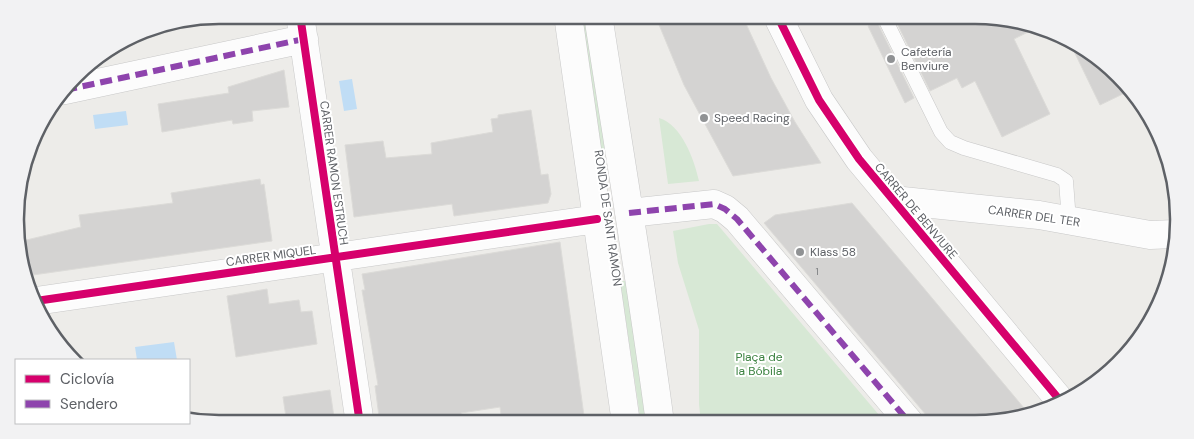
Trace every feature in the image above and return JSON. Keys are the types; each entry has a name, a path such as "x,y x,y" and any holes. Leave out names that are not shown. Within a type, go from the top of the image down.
{"street":[{"name":"RONDA DE SANT RAMON","path":"569,24 625,415"},
{"name":"RONDA DE SANT RAMON","path":"599,24 638,261 659,415"},
{"name":"CARRER DE BENVIURE","path":"781,24 815,92 836,128 892,200 1057,397"},
{"path":"75,87 302,27"},
{"name":"CARRER RAMON ESTRUCH","path":"302,27 359,415"},
{"name":"CARRER DEL TER","path":"892,200 1069,220 1150,235 1170,234"},
{"path":"629,213 714,204 725,209 736,219 903,415"},
{"name":"CARRER MIQUEL","path":"42,300 597,220"}],"lane":[{"path":"888,24 941,132 950,142 964,148 1046,170 1066,181 1069,220"}],"green space":[{"path":"581,24 590,24 609,154 600,155"},
{"path":"659,118 674,128 686,144 699,181 668,184"},
{"name":"Plaça de la Bóbila","path":"717,224 879,415 700,415 699,330 678,263 673,231"},
{"path":"620,281 629,281 648,415 640,415"}],"water":[{"path":"352,79 357,109 344,111 339,81"},
{"path":"126,111 128,125 95,129 93,115"},
{"path":"174,342 177,359 137,359 135,347"}],"building":[{"path":"659,24 746,24 771,78 795,122 821,163 733,176 684,85"},
{"path":"878,24 914,98 905,103 868,26"},
{"path":"897,24 1000,25 1029,31 1014,39 1050,114 1002,137 975,81 962,88 957,78 930,91"},
{"path":"1074,51 1104,72 1125,93 1100,105"},
{"path":"284,70 289,107 252,111 253,121 233,124 232,120 162,132 158,104 229,93 228,87"},
{"path":"531,110 541,175 548,174 551,194 548,203 454,216 452,204 354,217 345,145 383,141 386,158 432,154 431,143 493,132 491,119 498,118 498,115"},
{"path":"260,179 261,185 264,184 272,241 32,275 25,240 81,227 79,215 173,203 171,193"},
{"path":"852,203 1025,409 987,415 926,415 764,223 775,215"},
{"path":"560,242 584,415 501,415 500,407 461,413 461,415 379,415 375,386 378,385 362,290 365,290 362,274"},
{"path":"267,289 269,304 299,300 301,312 312,311 317,344 236,357 227,296"},
{"path":"330,390 334,415 286,415 283,397"}],"marked path":[{"path":"74,88 304,39"},
{"path":"629,213 714,204 725,209 737,219 903,415"}],"cycle path":[{"path":"301,24 359,415"},
{"path":"781,24 819,100 859,159 1057,397"},
{"path":"42,300 597,219"}],"place":[{"name":"Cafetería Benviure","path":"891,59"},
{"name":"Speed Racing","path":"704,118"},
{"name":"Klass 58","path":"800,252"}]}
